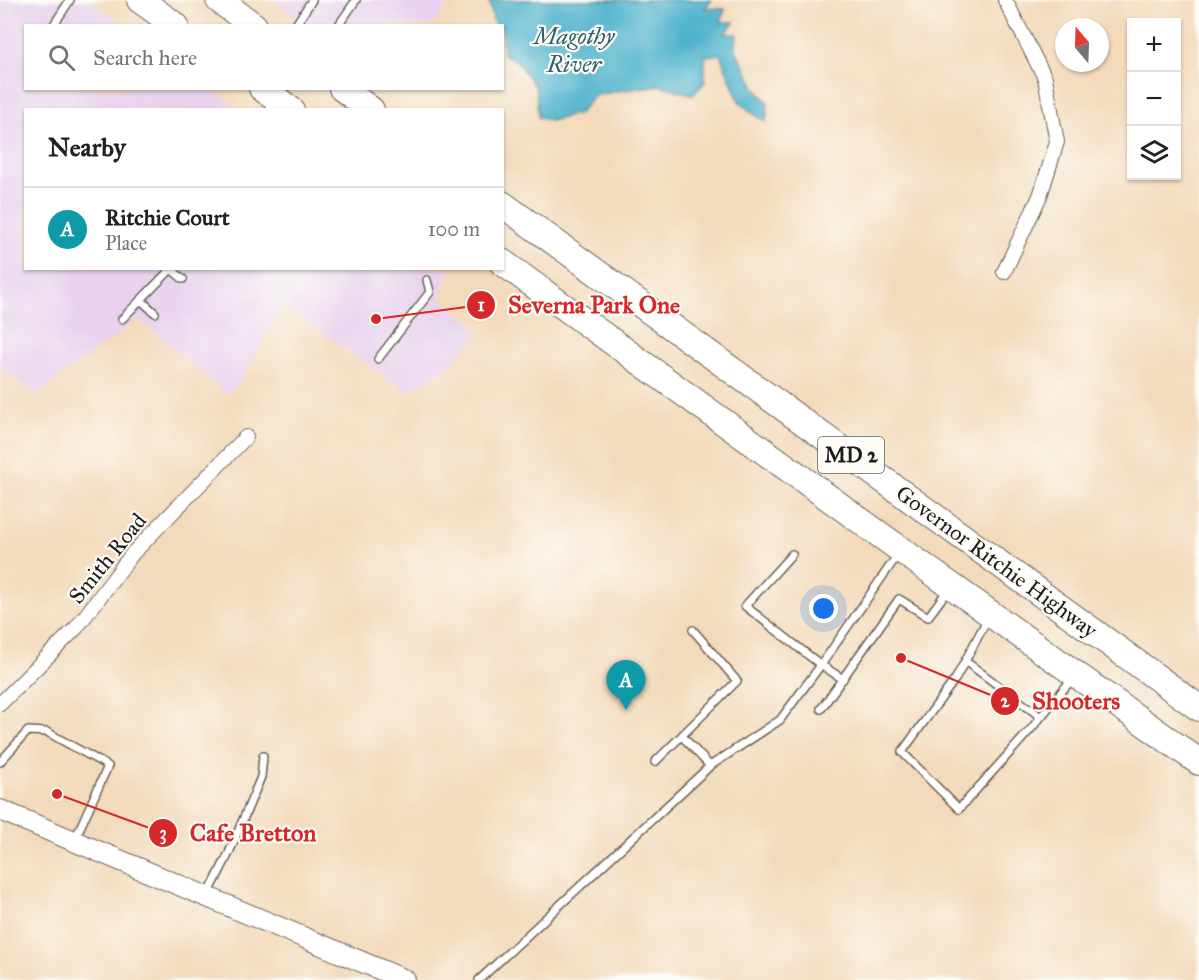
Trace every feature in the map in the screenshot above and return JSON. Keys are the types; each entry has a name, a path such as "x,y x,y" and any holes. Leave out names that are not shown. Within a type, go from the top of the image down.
{"highway":[{"path":"140,0 173,24"},
{"path":"219,0 251,24"},
{"path":"345,90 368,108"},
{"name":"Governor Ritchie Highway","path":"504,205 1199,708"},
{"name":"Governor Ritchie Highway","path":"504,263 1199,762"}],"street":[{"path":"1004,272 1040,196 1057,142 1044,78 1005,0"},
{"name":"Smith Road","path":"0,704 77,627 133,553 246,437"},
{"path":"0,810 405,980"}],"lane":[{"path":"55,23 70,0"},
{"path":"296,24 312,0"},
{"path":"339,24 356,0"},
{"path":"122,319 171,270"},
{"path":"173,270 183,279"},
{"path":"378,359 430,292 428,280"},
{"path":"141,300 155,313"},
{"path":"479,980 710,766 780,720 901,550"},
{"path":"792,554 745,606 821,665 843,679"},
{"path":"821,709 899,599 928,617 951,585"},
{"path":"990,613 956,678 902,752 959,809 1076,674"},
{"path":"656,762 737,681 693,630"},
{"path":"964,661 1041,717"},
{"path":"0,762 28,731 46,732 108,766 74,842"},
{"path":"682,736 710,766"},
{"path":"207,897 229,853 261,777 263,756"}],"shaded area":[{"path":"0,0 90,0 123,24 24,24 24,90 211,90 237,108 24,108 24,270 451,270 439,297 480,330 463,352 443,371 407,392 284,305 239,383 227,395 139,319 35,395 0,367"},
{"path":"275,0 441,0 447,7 434,24 303,24"}],"water":[{"name":"Magothy River","path":"489,0 712,0 705,8 725,9 721,22 734,22 725,34 737,34 736,50 756,89 768,103 766,122 739,101 720,54 705,56 705,82 693,95 660,85 617,91 594,96 579,113 551,121 538,117 536,88 516,60 504,54 504,24 494,24"}],"place":[{"name":"Severna Park One","path":"376,319"},
{"name":"Shooters","path":"901,658"},
{"name":"Ritchie Court","path":"626,710"},
{"name":"Cafe Bretton","path":"57,794"}]}
